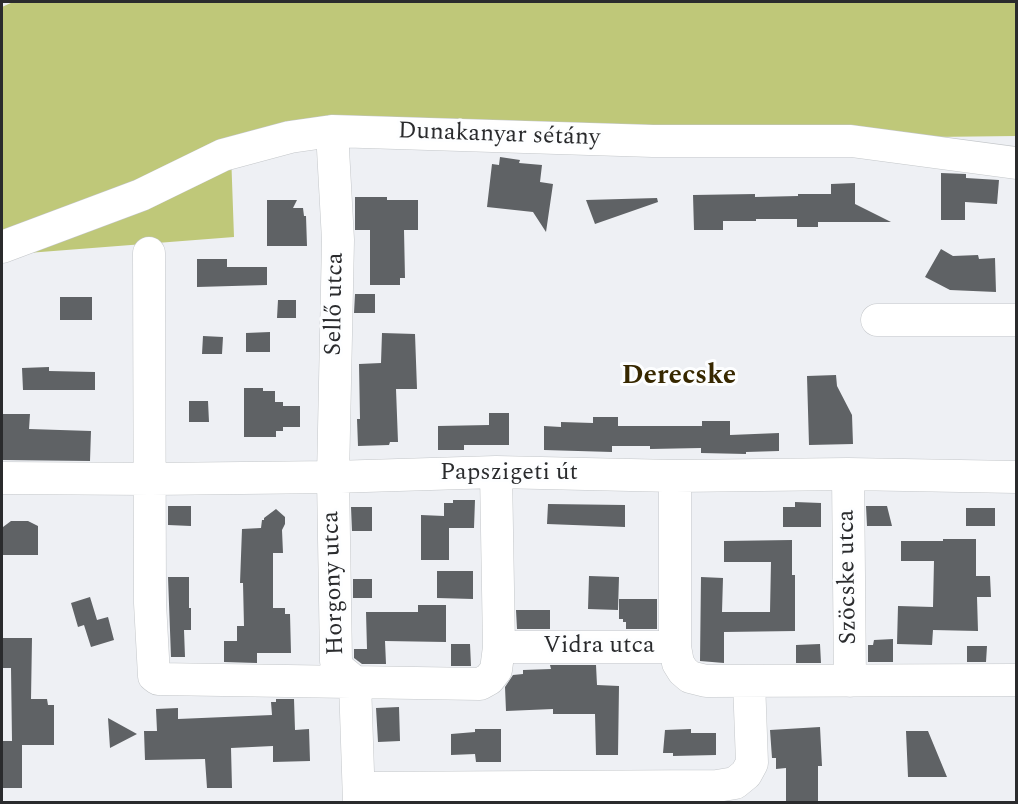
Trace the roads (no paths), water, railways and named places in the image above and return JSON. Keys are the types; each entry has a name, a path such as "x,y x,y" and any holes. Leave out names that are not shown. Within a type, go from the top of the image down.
{"street":[{"name":"Dunakanyar sétány","path":"2,247 141,195 223,155 290,137 333,131 653,141 851,141 1017,163"},
{"name":"Sellő utca","path":"333,131 338,240 333,477"},
{"path":"149,253 150,603 154,676 158,679 480,684 489,679 496,670 500,647 496,472"},
{"path":"878,320 1017,320"},
{"name":"Papszigeti út","path":"2,478 333,477 496,472 675,476 848,474 1017,477"},
{"name":"Szöcske utca","path":"848,474 850,681"},
{"path":"675,476 675,647"},
{"name":"Horgony utca","path":"333,477 336,661 338,668 355,682 359,795 717,786 735,783 746,774 752,763 749,681"},
{"name":"Vidra utca","path":"500,647 675,647 678,663 690,677 706,681 749,681"},
{"name":"Szöcske utca","path":"749,681 1017,680"}],"district":[{"name":"Derecske","path":"679,378"}]}
